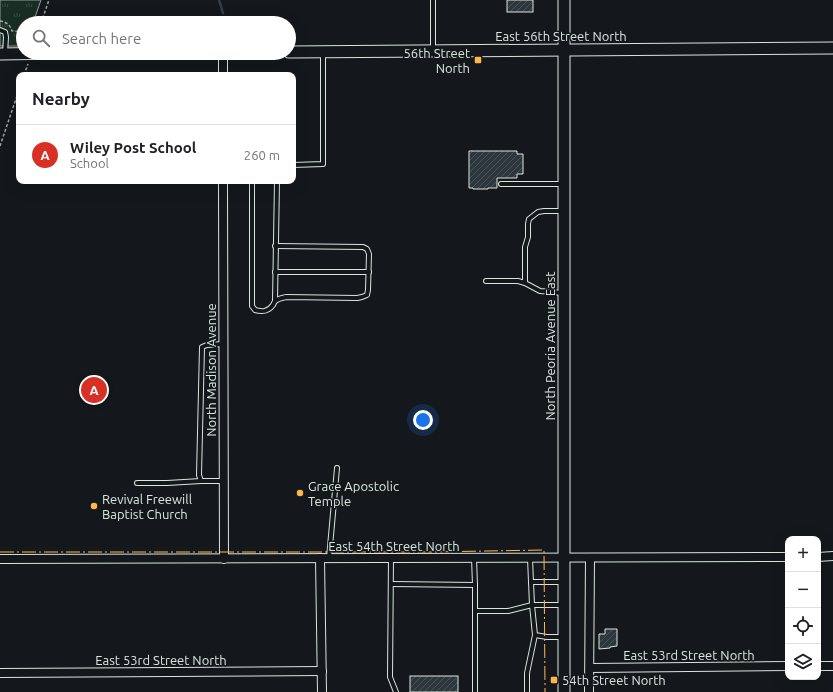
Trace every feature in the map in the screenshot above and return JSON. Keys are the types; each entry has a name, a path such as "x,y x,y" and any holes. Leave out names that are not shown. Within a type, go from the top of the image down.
{"main road":[{"name":"North Peoria Avenue East","path":"564,0 564,692"},
{"name":"East 56th Street North","path":"296,52 833,48"},
{"path":"3,54 16,54"}],"street":[{"path":"223,60 223,72"},
{"name":"North Madison Avenue","path":"223,184 224,559"},
{"path":"821,557 833,556"},
{"name":"East 54th Street North","path":"0,559 785,557"},
{"path":"322,692 325,558"},
{"path":"590,558 590,692"},
{"name":"East 53rd Street North","path":"590,668 785,666"},
{"path":"821,666 833,666"},
{"name":"East 53rd Street North","path":"0,673 322,671"}],"lane":[{"path":"433,0 434,51"},
{"path":"0,30 5,32 6,37 3,54"},
{"path":"296,165 323,164 323,52"},
{"path":"252,184 252,306 255,310 267,310 279,298 286,297 362,297 367,295 369,254 367,249 363,247 275,246"},
{"path":"275,302 277,184"},
{"path":"501,184 564,184"},
{"path":"525,283 525,247 529,219 538,212 564,211"},
{"path":"275,272 368,272"},
{"path":"486,281 513,281 525,283 540,291 564,293"},
{"path":"201,480 199,475 202,347 207,344 223,344"},
{"path":"325,558 338,468"},
{"path":"137,483 167,483 201,480 224,481"},
{"path":"391,558 390,677 396,692"},
{"path":"474,558 474,692"},
{"path":"527,692 527,673 534,635 530,558"},
{"path":"532,582 563,582"},
{"path":"391,584 475,584"},
{"path":"475,611 508,611 532,605 563,605"},
{"path":"534,635 564,637"}],"path":[{"path":"43,16 49,0"},
{"path":"0,21 6,22 10,26 12,32 16,32"},
{"path":"25,72 28,62"},
{"path":"0,146 16,99"}],"green space":[{"path":"0,0 41,0 35,16 16,16 16,46 0,46"}],"building":[{"path":"507,0 533,0 533,12 507,12"},
{"path":"469,151 517,151 517,154 523,154 523,174 517,174 517,178 497,178 497,188 469,188"},
{"path":"605,629 617,629 617,646 599,649 599,634 605,634"},
{"path":"410,676 458,676 458,692 410,692"}],"waterway":[{"path":"219,0 223,13"}],"power":[{"path":"0,552 430,552 544,550 545,692"}],"place":[{"name":"56th Street North","path":"478,60"},
{"name":"Wiley Post School","path":"94,390"},
{"name":"Grace Apostolic Temple","path":"300,493"},
{"name":"Revival Freewill Baptist Church","path":"94,506"},
{"name":"54th Street North","path":"554,680"}]}
